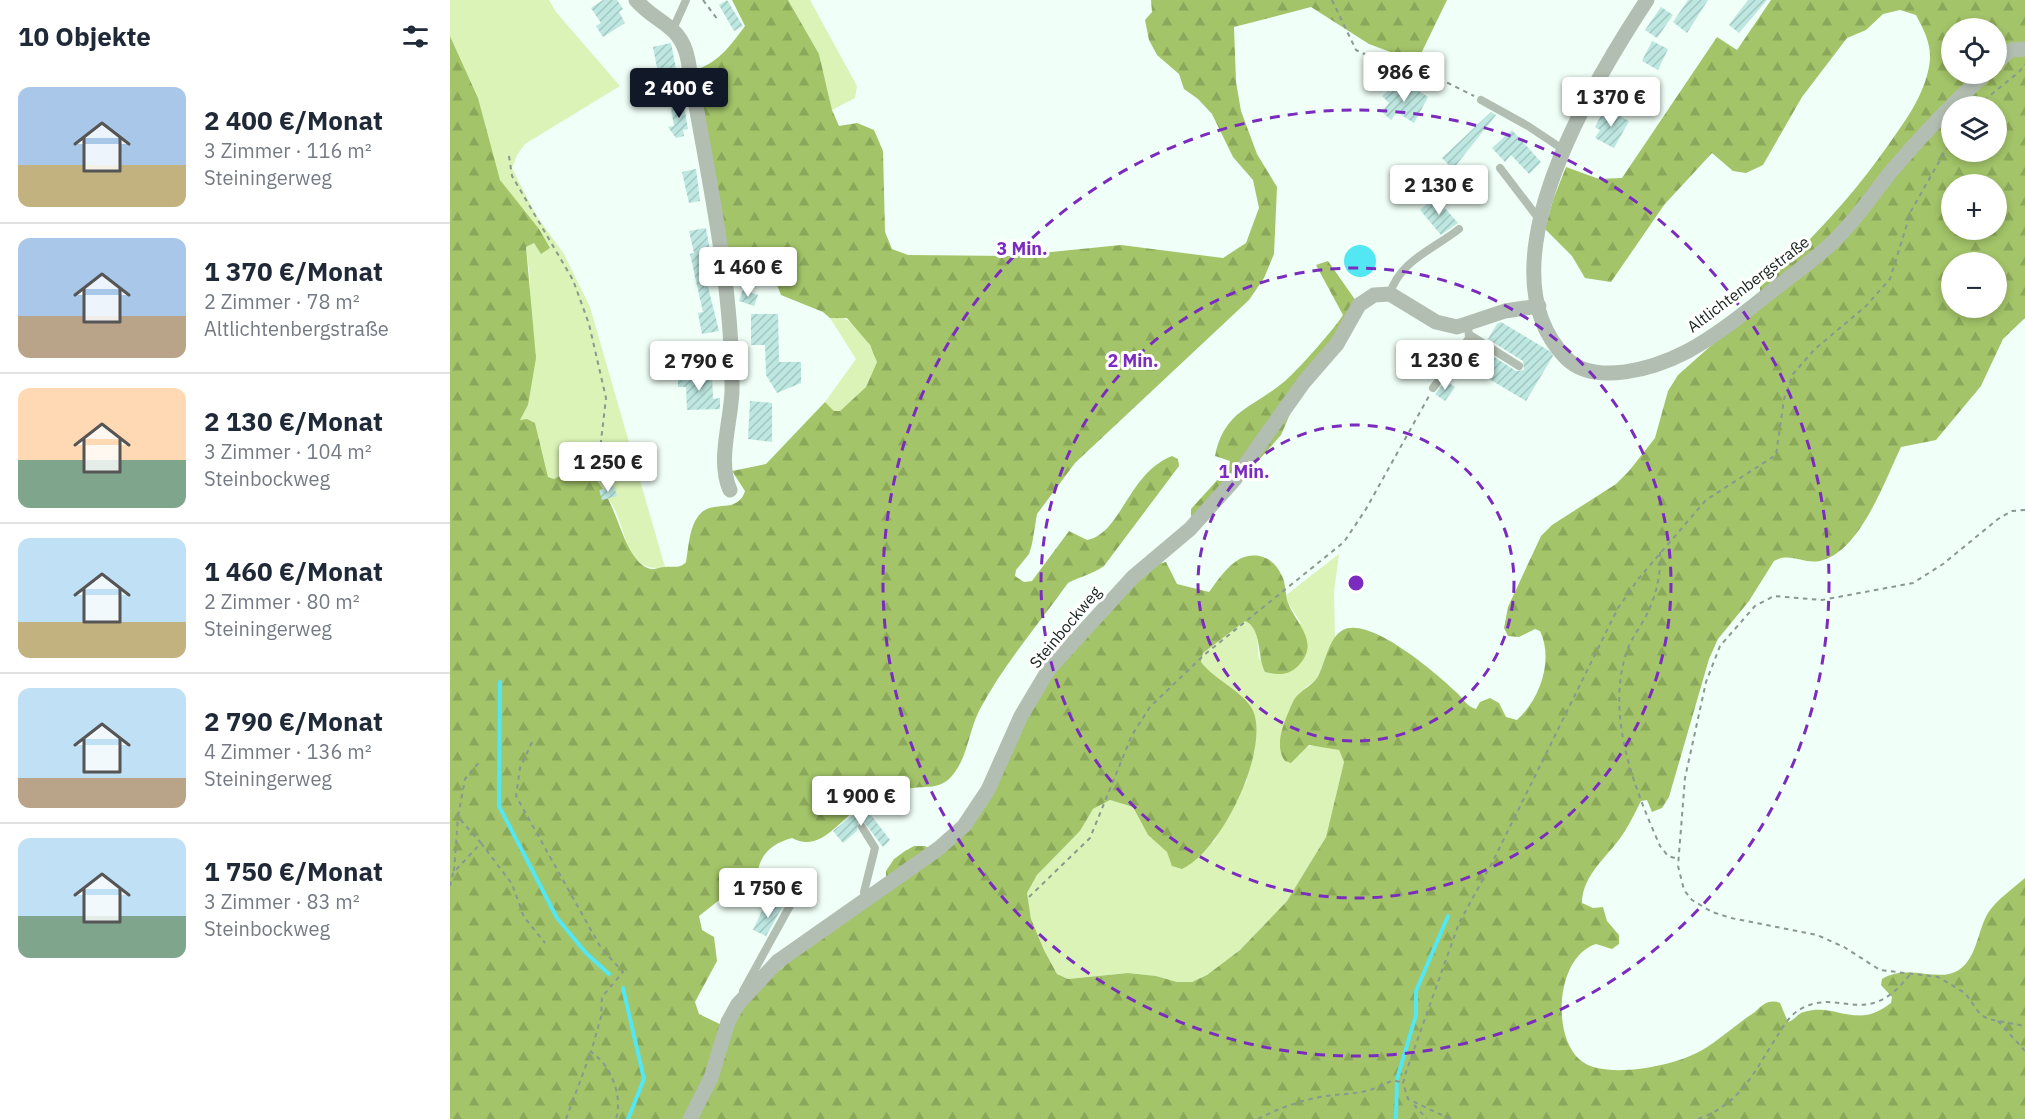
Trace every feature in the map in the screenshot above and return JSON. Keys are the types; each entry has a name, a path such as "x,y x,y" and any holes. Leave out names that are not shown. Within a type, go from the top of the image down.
{"street":[{"path":"636,0 655,18 673,29 684,44 688,60 727,291 732,387 725,473 729,490"},
{"name":"Altlichtenbergstraße","path":"1647,0 1601,77 1564,150 1539,219 1534,257 1539,306 1548,330 1562,354 1588,371 1610,373 1641,368 1686,352 1732,321 1828,246 1903,158 1974,84"},
{"path":"2007,53 2011,50 2025,49"},
{"path":"1374,295 1390,294 1443,325 1469,330 1505,311 1539,306"},
{"name":"Steinbockweg","path":"690,1119 711,1078 728,1022 738,1004 777,962 938,849 964,826 988,790 1021,716 1058,658 1141,569 1190,529 1223,494 1263,443 1304,382 1337,344 1359,305 1374,295"}],"lane":[{"path":"673,29 686,0"},
{"path":"1481,100 1528,126 1564,150"},
{"path":"1500,168 1539,219"},
{"path":"1390,294 1405,268 1459,229"},
{"path":"1354,295 1374,295"},
{"path":"1433,388 1469,330 1519,366"},
{"path":"862,827 875,848 864,892 865,900"},
{"path":"738,1004 789,907 806,887 801,879 790,876"}],"path":[{"path":"703,0 718,20"},
{"path":"1332,0 1356,50 1408,75 1453,84 1481,100"},
{"path":"1989,96 2019,72 2025,64"},
{"path":"509,156 512,176 573,280 589,324 606,398 598,467 600,484"},
{"path":"1427,1119 1405,1095 1402,1082 1459,922 1493,861 1610,620 1660,552 1714,493 1776,455 1779,447 1784,399 1793,374 1815,349 1866,306 1890,279 1911,211 1941,159"},
{"path":"1029,897 1090,838 1132,735 1150,707 1204,655 1344,542 1366,509 1433,388"},
{"path":"2025,510 2012,511 1998,519 1943,564 1913,583 1822,600 1774,596 1755,606 1720,646 1706,682 1685,778 1678,859 1680,880 1684,891 1705,909 1731,918 1817,935 1845,948 1880,970 1938,977 1952,983 1965,993 1980,1014 1998,1021 2025,1026"},
{"path":"1660,552 1656,593 1623,664 1622,737 1625,758 1660,846 1668,856 1678,859"},
{"path":"532,742 520,768 516,796 601,948 623,972 602,997 602,1017 566,1119"},
{"path":"450,886 465,779 480,761"},
{"path":"458,817 482,843 512,884 524,916 545,943"},
{"path":"453,873 482,843"},
{"path":"1698,1119 1721,1110 1741,1092 1785,1025 1798,1010 1819,1003 1856,1005 1877,1003 1896,991 1911,973"},
{"path":"1998,1021 2025,1051"},
{"path":"591,1052 609,1067 619,1107 616,1119"},
{"path":"1258,1119 1275,1110 1319,1097 1375,1091 1393,1080 1402,1082"},
{"path":"1412,1103 1450,1119"}],"green space":[{"path":"450,0 549,0 556,12 620,86 525,144 512,168 536,215 564,254 590,307 665,567 652,568 635,558 613,506 580,472 568,471 554,479 548,477 535,423 520,420 528,405 530,279 526,247 534,243 541,254 497,174 478,98 450,36"},
{"path":"732,0 788,0 819,54 832,110 839,126 857,123 874,130 883,151 885,232 892,249 908,255 1010,256 1121,245 1223,258 1246,243 1259,208 1253,180 1233,157 1212,114 1198,99 1184,89 1179,74 1157,55 1149,40 1145,20 1152,12 1151,0 1447,0 1417,62 1369,44 1311,7 1234,27 1236,82 1241,111 1257,154 1277,187 1274,254 1264,278 1249,300 1075,463 1037,514 1029,554 1016,570 1015,576 1024,582 1032,581 1069,531 1087,540 1099,535 1108,527 1145,475 1157,464 1172,456 1178,459 1179,466 1104,566 1068,583 1021,646 988,694 975,719 961,763 946,782 901,790 873,799 859,807 832,831 813,841 803,842 792,838 777,844 763,858 757,879 746,888 732,890 699,916 702,930 714,937 717,961 695,1002 699,1014 730,1029 745,1007 780,969 800,952 886,891 886,871 894,859 914,846 925,846 939,856 1062,660 1153,565 1166,562 1177,584 1209,592 1225,571 1238,560 1254,556 1269,560 1282,576 1288,603 1305,634 1307,649 1305,657 1295,669 1287,673 1265,672 1257,636 1245,621 1203,653 1201,662 1245,699 1254,713 1256,731 1254,753 1238,800 1225,823 1197,859 1182,869 1172,866 1167,852 1148,835 1133,807 1110,800 1093,809 1080,831 1037,875 1027,893 1031,919 1057,974 1068,979 1128,973 1156,976 1177,982 1192,982 1207,975 1240,950 1287,901 1326,837 1344,762 1339,750 1309,745 1291,763 1285,761 1282,755 1280,740 1294,700 1317,678 1334,639 1343,630 1355,628 1385,638 1419,660 1470,706 1476,709 1480,702 1490,698 1499,703 1506,717 1517,720 1538,690 1546,654 1540,631 1535,629 1519,637 1508,636 1504,628 1508,607 1541,536 1552,525 1616,484 1629,471 1655,438 1668,391 1678,375 1723,335 1760,292 1760,287 1813,236 1875,164 1902,126 1918,98 1929,67 1930,53 1927,40 1916,15 1900,10 1883,14 1866,30 1847,38 1802,97 1763,165 1746,173 1733,171 1712,153 1664,205 1611,282 1585,278 1572,256 1545,229 1566,167 1599,179 1622,178 1717,37 1737,50 1771,0 2025,0 2025,318 2003,339 1981,386 1936,440 1901,447 1870,512 1849,542 1837,553 1823,560 1810,561 1786,557 1774,561 1749,601 1718,639 1709,659 1669,797 1662,808 1652,812 1647,800 1641,801 1625,831 1587,883 1582,903 1593,908 1603,907 1607,921 1619,935 1619,944 1612,949 1596,944 1583,951 1573,963 1562,996 1562,1014 1564,1032 1570,1047 1579,1059 1602,1069 1617,1070 1633,1070 1665,1064 1699,1052 1769,1002 1780,1003 1788,1022 1802,1013 1816,1010 1856,1016 1867,1015 1891,1003 1892,997 1881,985 1882,979 1901,973 1947,974 1962,967 1972,954 1984,920 1991,908 2025,878 2025,1119 450,1119 450,36 478,98 500,180 539,229 550,248 541,254 534,243 526,247 536,358 528,405 520,420 527,419 535,423 548,477 554,479 575,471 591,475 602,488 612,506 628,546 638,561 651,569 684,564 694,523 701,513 712,507 731,505 742,498 745,491 732,471 766,464 825,402 834,411 840,411 866,387 877,362 870,345 847,318 830,318 823,312 781,295 772,275 763,265 728,256 696,70 712,62 745,26"},
{"path":"788,0 810,0 857,86 855,98 832,110 819,54"},
{"path":"1328,261 1356,301 1293,407 1281,435 1209,517 1194,520 1191,516 1191,509 1229,467 1230,461 1215,456 1225,429 1241,411 1291,376 1343,315 1316,265"},
{"path":"837,316 851,322 857,328 871,348 877,362 866,387 840,411 834,411 825,402 856,359 830,318"},
{"path":"1339,554 1334,592 1335,638 1316,680 1306,687 1299,757 1306,748 1321,746 1339,750 1344,762 1326,837 1287,901 1240,950 1207,975 1192,982 1177,982 1156,976 1128,973 1068,979 1057,974 1031,919 1027,893 1037,875 1080,831 1093,809 1110,800 1133,807 1148,835 1167,852 1214,842 1247,780 1234,691 1207,670 1201,662 1203,653 1245,620 1250,623 1255,632 1259,660 1301,623 1288,603 1286,595"}],"water":[{"path":"1360,245 1372,249 1376,261 1372,273 1360,277 1348,273 1344,261 1348,249"}],"building":[{"path":"603,0 617,0 623,9 619,12 625,23 603,37 596,26 601,23 591,8"},
{"path":"727,0 743,26 734,31 719,5"},
{"path":"1688,0 1708,0 1687,33 1673,22"},
{"path":"1748,0 1767,0 1739,33 1729,25"},
{"path":"1661,7 1673,15 1657,38 1645,30"},
{"path":"1652,41 1668,49 1658,70 1642,61"},
{"path":"671,43 677,74 659,78 653,47"},
{"path":"1395,85 1407,97 1413,87 1428,97 1414,123 1397,112 1391,120 1382,112 1389,103 1382,96"},
{"path":"683,100 688,129 683,130 684,136 676,138 668,127 674,126 670,103"},
{"path":"1605,108 1629,121 1614,148 1595,138 1600,130 1595,127"},
{"path":"1491,112 1496,115 1453,169 1442,158"},
{"path":"1512,130 1541,162 1529,174 1511,155 1505,162 1492,148"},
{"path":"696,169 700,201 689,203 682,172"},
{"path":"1435,197 1458,223 1441,235 1420,210"},
{"path":"706,228 714,273 705,275 719,331 702,334 698,313 703,312 690,254 694,253 689,231"},
{"path":"743,290 758,295 754,306 739,301"},
{"path":"751,314 778,314 779,362 801,362 801,383 777,393 766,375 765,345 751,345"},
{"path":"1501,322 1551,352 1553,356 1526,401 1469,367 1482,349 1516,371 1524,370 1523,361 1488,339 1497,324"},
{"path":"1433,341 1450,350 1433,378 1418,370"},
{"path":"712,373 713,399 720,398 720,409 687,410 686,387 678,387 678,375"},
{"path":"1446,381 1455,387 1445,401 1435,394"},
{"path":"750,401 772,403 772,442 748,439"},
{"path":"614,486 617,496 602,500 599,490"},
{"path":"864,806 890,840 883,847 864,822 858,822 857,831 843,843 833,831"},
{"path":"774,900 784,904 766,936 753,930 762,911 767,914"}],"waterway":[{"path":"500,682 499,806 557,918 586,953 609,974"},
{"path":"1396,1119 1397,1079 1416,1015 1416,991 1448,916"},
{"path":"623,988 644,1079 628,1119"}]}
